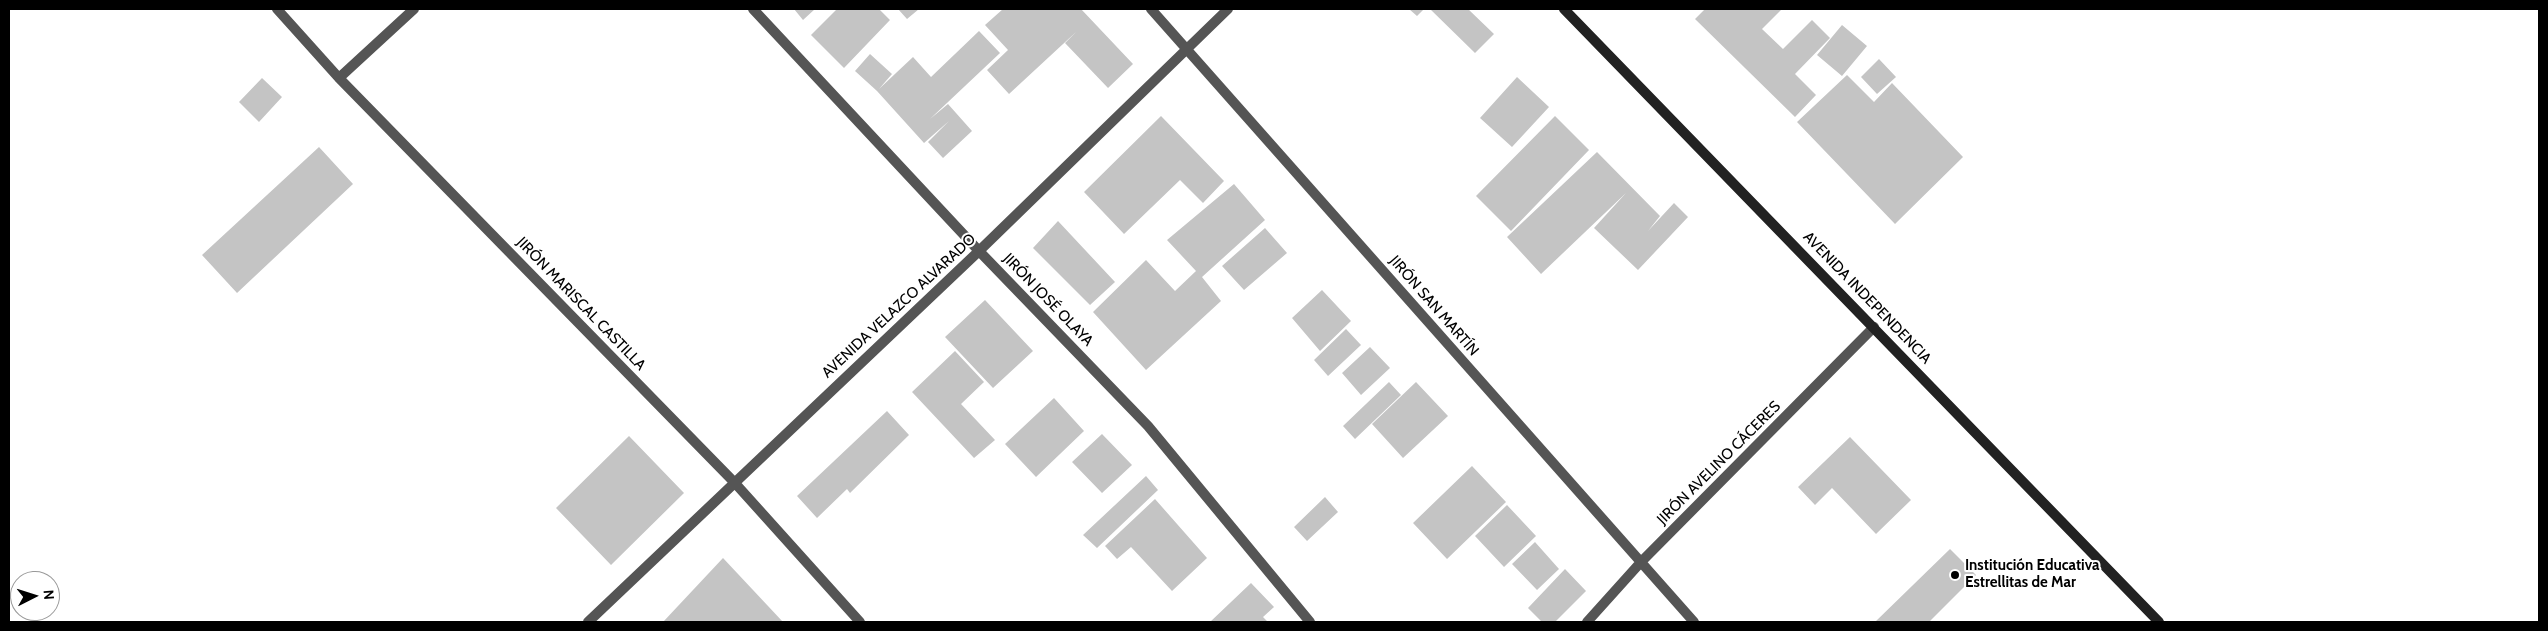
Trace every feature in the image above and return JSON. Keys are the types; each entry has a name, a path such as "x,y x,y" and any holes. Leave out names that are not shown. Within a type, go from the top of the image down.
{"main road":[{"name":"AVENIDA INDEPENDENCIA","path":"1564,9 2159,622"}],"street":[{"name":"JIRÓN MARISCAL CASTILLA","path":"276,9 339,78 734,482 860,622"},
{"path":"339,78 414,9"},
{"name":"JIRÓN JOSÉ OLAYA","path":"753,9 979,251 1148,426 1310,622"},
{"name":"JIRÓN SAN MARTÍN","path":"1151,9 1694,622"},
{"name":"AVENIDA VELAZCO ALVARADO","path":"588,622 979,251 1228,9"},
{"name":"JIRÓN AVELINO CÁCERES","path":"1587,622 1641,562 1874,327"}],"building":[{"path":"794,9 815,9 803,20"},
{"path":"837,9 879,9 890,20 844,68 811,35"},
{"path":"898,9 919,9 907,19"},
{"path":"1003,9 1081,9 1133,64 1108,88 1065,43 1076,32 1009,94 987,70 1008,50 985,25"},
{"path":"1409,9 1424,9 1417,16"},
{"path":"1430,9 1468,9 1494,34 1475,53"},
{"path":"1705,9 1782,9 1762,29 1783,49 1812,20 1830,38 1795,74 1816,95 1795,117 1695,19"},
{"path":"1842,25 1867,46 1842,76 1817,55"},
{"path":"979,31 1000,53 930,119 948,104 972,131 943,158 928,142 949,121 924,143 877,91 855,71 870,54 892,74 879,89 913,57 931,77"},
{"path":"1879,59 1896,77 1877,94 1861,77"},
{"path":"1847,75 1874,102 1892,83 1963,157 1895,224 1797,122"},
{"path":"1517,77 1549,107 1512,147 1480,118"},
{"path":"262,78 282,97 259,122 239,102"},
{"path":"1161,116 1224,181 1203,203 1180,180 1124,234 1084,192"},
{"path":"1555,116 1589,150 1511,231 1476,196"},
{"path":"319,147 353,184 237,293 202,255"},
{"path":"1597,152 1660,216 1648,231 1674,203 1688,217 1638,270 1594,228 1626,193 1541,274 1507,237"},
{"path":"1234,184 1265,220 1202,277 1221,301 1146,370 1093,312 1146,260 1175,291 1196,271 1167,240"},
{"path":"1058,221 1115,282 1090,305 1033,248"},
{"path":"1265,228 1287,253 1244,290 1222,266"},
{"path":"1322,290 1351,321 1320,351 1292,318"},
{"path":"985,300 1033,351 993,388 945,337"},
{"path":"1346,329 1361,345 1328,376 1314,360"},
{"path":"1370,347 1390,368 1361,395 1342,373"},
{"path":"955,351 984,382 961,404 995,440 974,458 912,392"},
{"path":"1389,382 1401,395 1355,439 1343,426"},
{"path":"1416,382 1448,416 1403,458 1372,424"},
{"path":"1054,398 1084,431 1036,477 1005,444"},
{"path":"887,411 909,435 850,493 847,489 817,518 797,496"},
{"path":"1102,434 1132,465 1102,493 1072,462"},
{"path":"629,436 684,493 611,565 556,508"},
{"path":"1850,437 1911,500 1876,534 1832,488 1815,505 1798,487"},
{"path":"1472,466 1506,502 1447,559 1413,523"},
{"path":"1146,476 1158,490 1097,548 1083,535"},
{"path":"1325,497 1338,512 1307,541 1294,527"},
{"path":"1155,499 1207,558 1172,591 1131,547 1117,559 1105,546"},
{"path":"1507,505 1536,536 1504,567 1475,536"},
{"path":"1535,542 1559,569 1537,590 1512,564"},
{"path":"1950,549 1976,575 1929,622 1875,622"},
{"path":"723,558 783,622 663,622"},
{"path":"1565,569 1586,591 1555,622 1542,622 1528,608"},
{"path":"1251,583 1274,607 1263,617 1268,622 1210,622"}],"place":[{"name":"Institución Educativa Estrellitas de Mar","path":"1955,575"}]}
